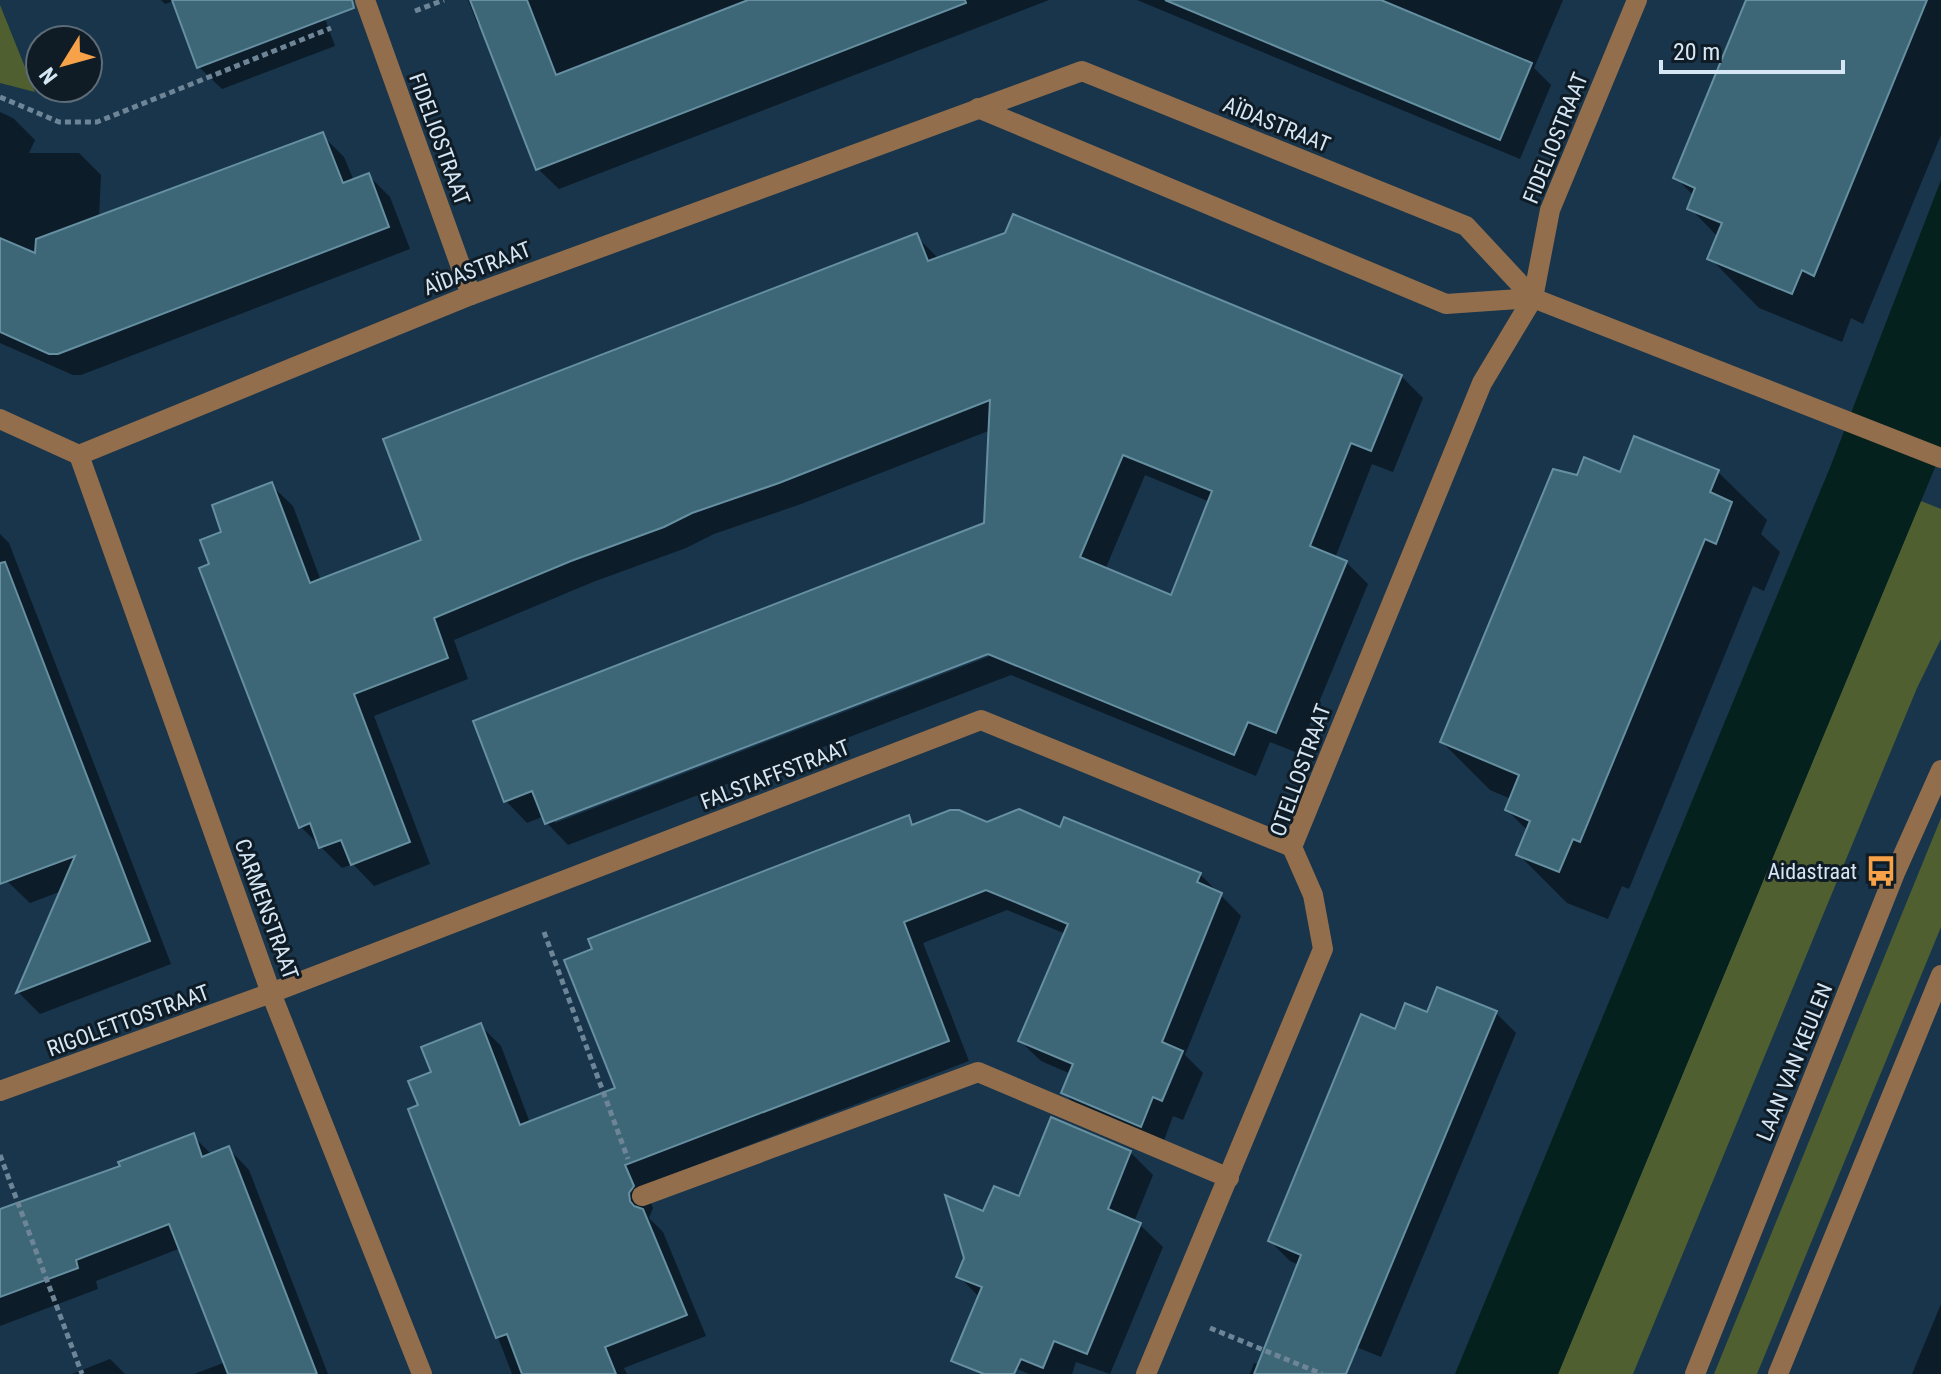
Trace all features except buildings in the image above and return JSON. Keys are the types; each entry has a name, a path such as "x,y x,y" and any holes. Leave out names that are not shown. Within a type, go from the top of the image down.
{"street":[{"name":"FIDELIOSTRAAT","path":"1533,298 1550,210 1637,0"},
{"name":"FIDELIOSTRAAT","path":"367,6 471,295"},
{"name":"AÏDASTRAAT","path":"79,455 471,295 1082,71 1466,226 1533,298"},
{"name":"AÏDASTRAAT","path":"978,108 1446,304 1533,298 1941,458"},
{"name":"OTELLOSTRAAT","path":"1146,1374 1323,949 1313,895 1292,847 1482,383 1533,298"},
{"path":"0,419 79,455"},
{"name":"CARMENSTRAAT","path":"79,455 271,993 422,1374"},
{"name":"FALSTAFFSTRAAT","path":"271,993 981,720 1292,847"},
{"name":"LAAN VAN KEULEN","path":"1695,1374 1889,888 1941,770"},
{"path":"1778,1374 1941,975"},
{"name":"RIGOLETTOSTRAAT","path":"0,1091 271,993"},
{"path":"642,1196 978,1072 1229,1178"}],"path":[{"path":"0,97 59,122 97,122 367,6"},
{"path":"530,894 642,1196"},
{"path":"0,1155 82,1374"},
{"path":"1172,1313 1322,1374"}],"green space":[{"path":"0,5 24,65 24,89 0,83"},
{"path":"1921,501 1941,509 1941,639 1917,688 1633,1374 1558,1374"},
{"path":"1941,818 1941,927 1757,1374 1714,1374"}],"shaded area":[{"path":"1941,180 1941,453 1558,1374 1455,1374 1831,465"}],"place":[{"name":"Aidastraat","path":"1881,871"}]}
